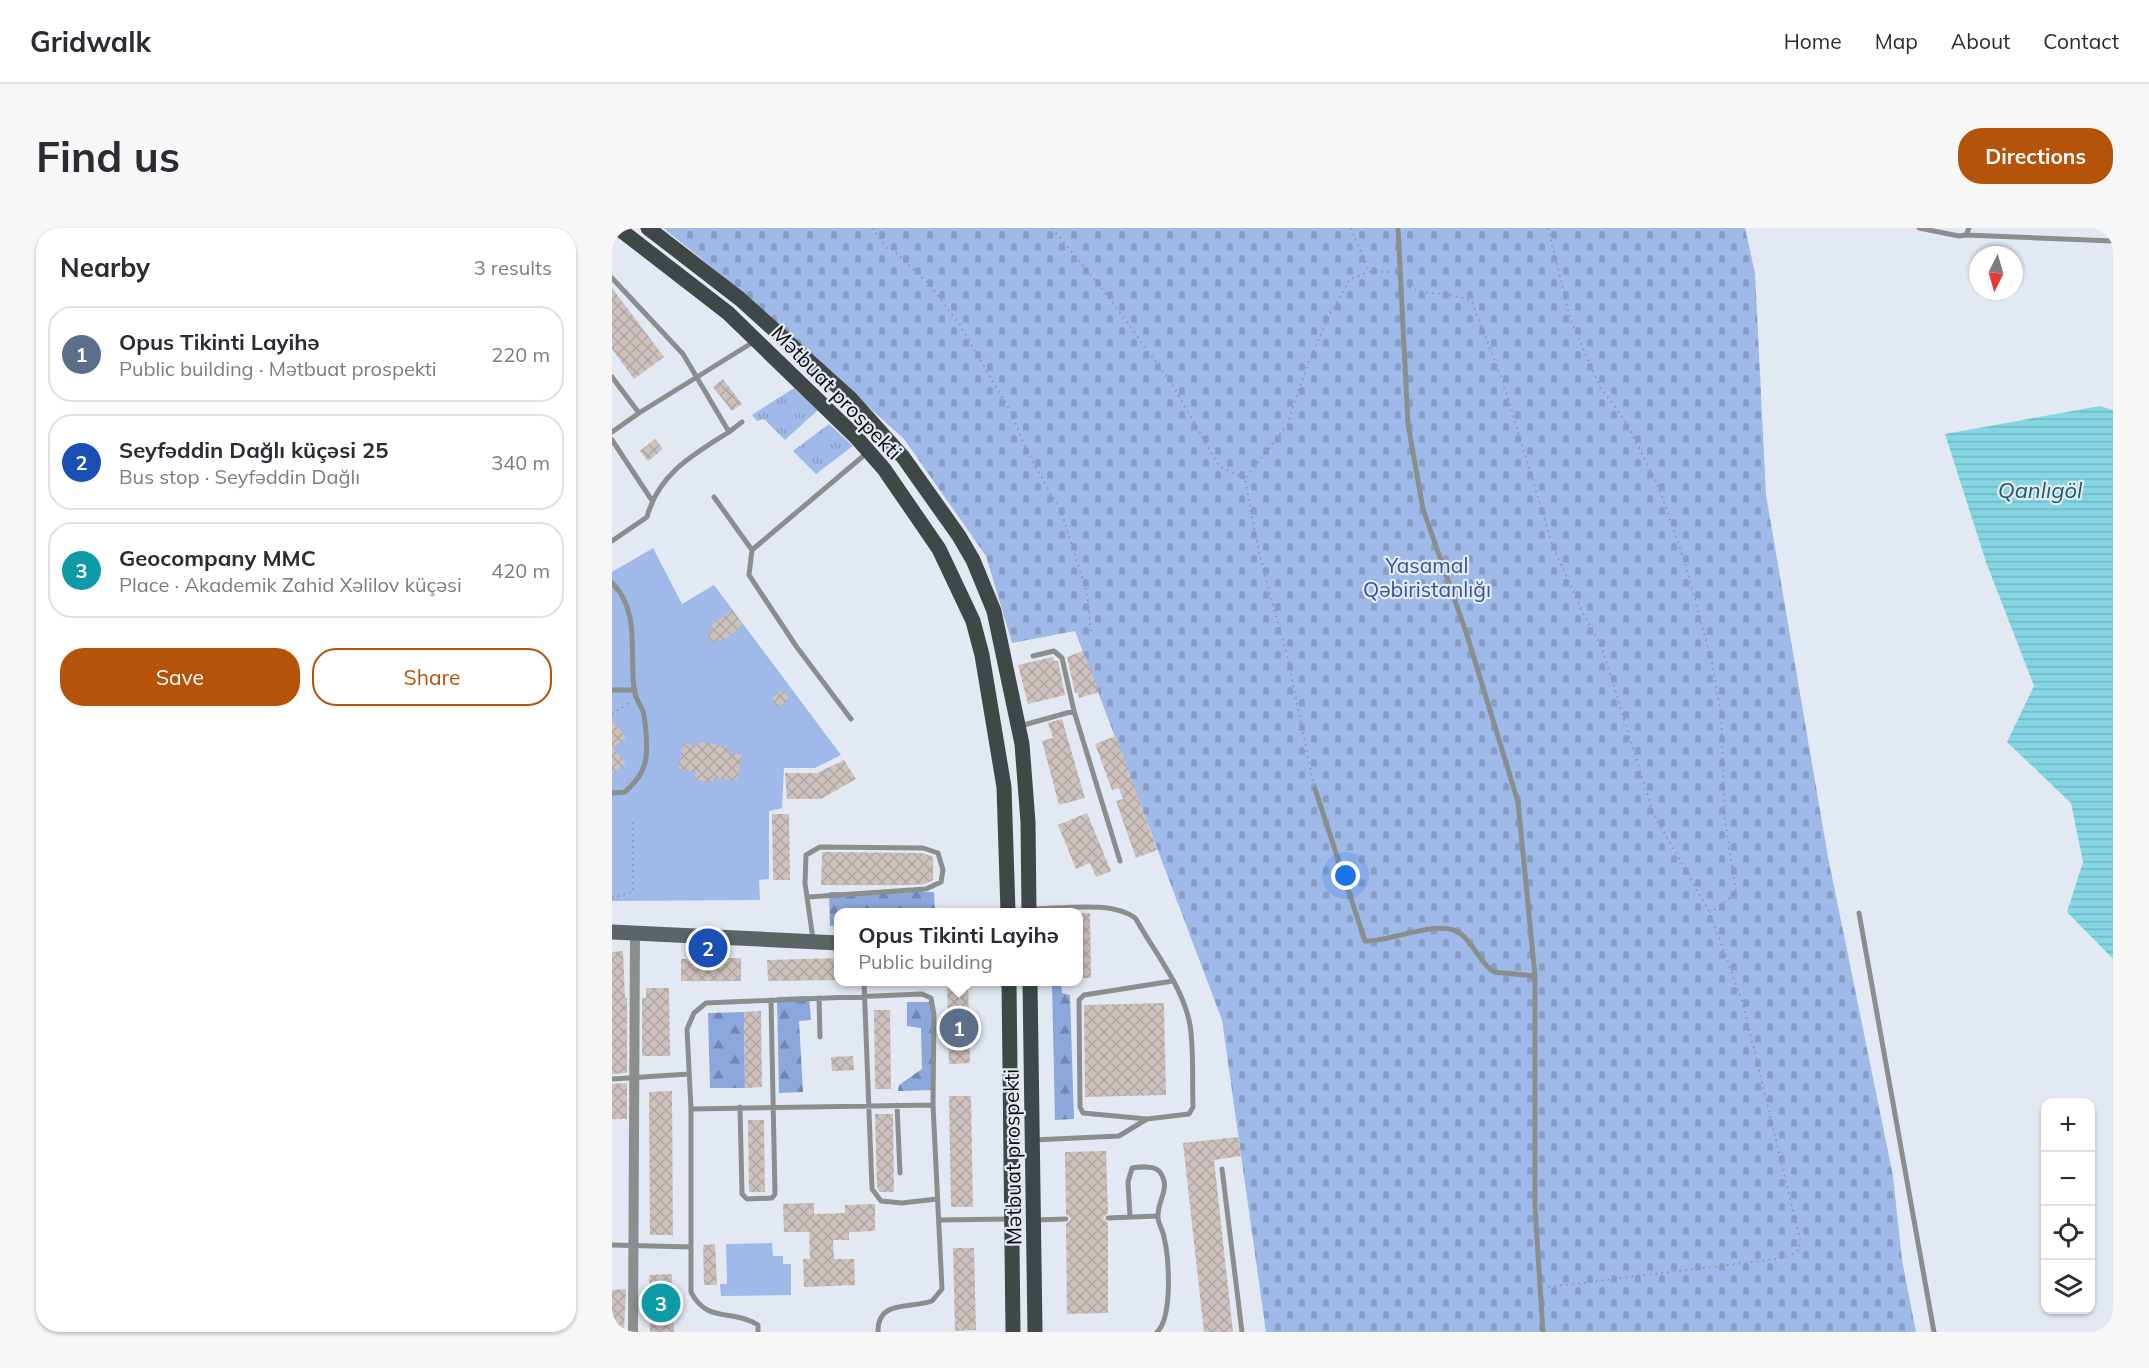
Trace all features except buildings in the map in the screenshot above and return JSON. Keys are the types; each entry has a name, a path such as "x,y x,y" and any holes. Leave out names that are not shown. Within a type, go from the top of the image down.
{"main road":[{"name":"Mətbuat prospekti","path":"618,228 728,313 869,451 916,512 939,549 973,621 1004,787 1007,908"},
{"name":"Mətbuat prospekti","path":"648,228 740,299 850,398 903,457 959,536 983,581 1005,653 1027,782 1029,908"},
{"name":"Mətbuat prospekti","path":"1009,986 1013,1332"},
{"name":"Mətbuat prospekti","path":"1030,986 1035,1332"}],"street":[{"path":"612,932 834,944"},
{"path":"633,1332 635,933"},
{"path":"1003,986 1009,1003"}],"lane":[{"path":"1398,228 1408,424 1423,509 1467,634 1518,802 1535,976 1535,1207 1542,1287 1543,1332"},
{"path":"1919,228 1953,236 2113,241"},
{"path":"1966,235 1969,228"},
{"path":"612,278 683,354 729,432"},
{"path":"612,432 757,340"},
{"path":"612,377 639,413"},
{"path":"612,541 646,517 651,499 679,464 742,422"},
{"path":"612,440 651,499"},
{"path":"851,718 796,646 749,575 753,550 869,451"},
{"path":"714,497 753,550"},
{"path":"612,583 618,588 632,629 635,690 644,714 644,767 625,792 612,793"},
{"path":"1034,656 1054,651 1059,653 1074,711 1120,861"},
{"path":"612,690 635,690"},
{"path":"1018,726 1074,711"},
{"path":"1315,789 1364,940 1422,931 1451,930 1462,935 1494,972 1535,976"},
{"path":"808,897 926,889 941,882 941,860 938,853 923,848 820,848 806,855 805,883 814,944"},
{"path":"1083,909 1106,908 1127,911 1136,919 1173,981 1190,1024 1193,1107 1189,1114 1182,1117 1148,1119 1083,1113 1080,1107 1079,1000 1084,995 1173,981"},
{"path":"1859,913 1934,1332"},
{"path":"865,986 872,1189 881,1202 902,1203 937,1199"},
{"path":"758,1332 758,1325 751,1321 705,1311 697,1305 691,1293 691,1109 687,1029 694,1013 706,1003 922,994 931,998 934,1015 933,1105 942,1289 932,1301 886,1310 880,1316 878,1332"},
{"path":"819,998 820,1037"},
{"path":"740,1107 742,1194 747,1199 771,1198 775,1194 771,1000"},
{"path":"612,1079 690,1074"},
{"path":"897,1105 900,1173"},
{"path":"691,1109 933,1105"},
{"path":"1033,1140 1119,1136 1148,1119"},
{"path":"1130,1217 1129,1175 1132,1168 1143,1167 1159,1172 1165,1184 1165,1193 1157,1216 1164,1236 1168,1293 1165,1319 1157,1332"},
{"path":"1222,1169 1242,1332"},
{"path":"1108,1218 1157,1216"},
{"path":"939,1220 1012,1219"},
{"path":"1034,1220 1066,1219"},
{"path":"612,1245 691,1247"}],"path":[{"path":"872,228 887,248 890,247 929,284 960,325 1010,411 1027,451 1062,514 1087,593 1090,633"},
{"path":"1052,228 1104,291 1172,384 1220,466 1245,479"},
{"path":"1351,228 1369,272"},
{"path":"1548,228 1571,321 1600,387 1624,419 1659,487 1686,566 1712,663 1721,715 1725,819 1736,893 1710,914"},
{"path":"1315,789 1287,656 1260,558 1245,479 1287,425 1309,361 1330,314 1350,279 1369,272 1402,273"},
{"path":"1402,283 1425,294 1462,296 1472,302 1503,382 1552,544 1582,612 1602,648 1653,813 1710,914 1743,1004 1800,1239 1799,1250 1777,1259 1542,1287"},
{"path":"612,714 637,698"},
{"path":"612,898 633,892 633,819"}],"green space":[{"name":"Yasamal Qəbiristanlığı","path":"663,228 1745,228 1755,273 1766,495 1828,857 1893,1176 1902,1260 1916,1332 1266,1332 1222,1020 1075,631 1012,643 986,556 904,439 725,278"},
{"path":"794,388 818,410 785,440 764,419 757,421 752,415"},
{"path":"829,424 853,446 816,474 793,451"},
{"path":"653,548 682,604 714,585 841,755 815,768 784,768 782,808 769,811 769,879 759,880 760,900 612,901 612,572"},
{"path":"829,892 934,892 935,908 834,908 834,926 830,926"},
{"path":"1052,986 1061,986 1062,993 1070,995 1074,1119 1055,1120"},
{"path":"809,996 811,1020 799,1021 803,1092 779,1093 777,997"},
{"path":"907,1002 932,1002 935,1090 898,1091 899,1085 922,1069 921,1028 907,1026"},
{"path":"744,1012 745,1088 710,1088 708,1013"},
{"path":"772,1243 773,1256 783,1256 783,1264 791,1264 791,1295 721,1296 720,1284 727,1284 726,1244"}],"water":[{"name":"Qanlıgöl","path":"2100,406 2113,410 2113,959 2067,912 2083,862 2071,803 2007,742 2034,686 1986,562 1945,434"}],"place":[{"name":"Seyfəddin Dağlı küçəsi 25","path":"708,948"},
{"name":"Opus Tikinti Layihə","path":"959,1028"},
{"name":"Geocompany MMC","path":"661,1303"}]}
